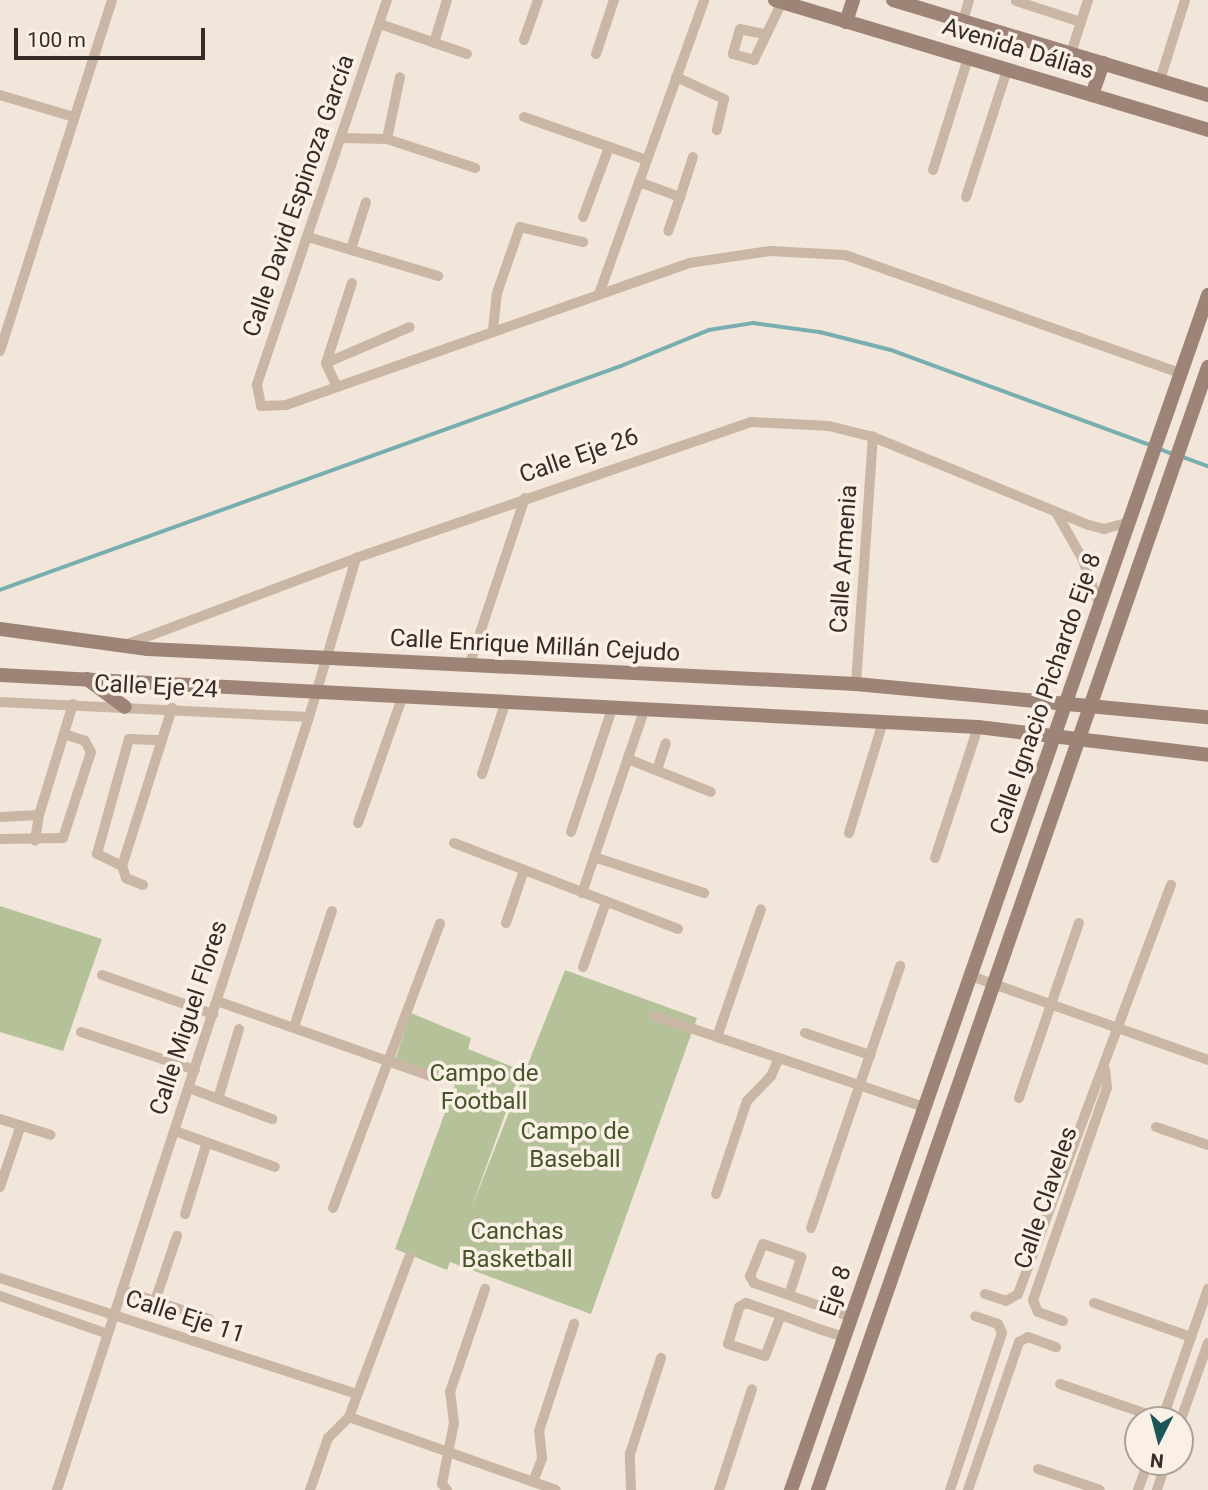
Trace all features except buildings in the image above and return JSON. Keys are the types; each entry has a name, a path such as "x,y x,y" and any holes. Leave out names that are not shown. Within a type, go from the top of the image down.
{"main road":[{"path":"846,22 853,0"},
{"name":"Avenida Dálias","path":"894,0 1208,95"},
{"name":"Avenida Dálias","path":"779,1 1208,130"},
{"path":"1092,95 1103,63"},
{"name":"Calle Ignacio Pichardo Eje 8","path":"924,1107 1101,608 1208,295"},
{"name":"Calle Ignacio Pichardo Eje 8","path":"950,1114 1208,367"},
{"name":"Calle Enrique Millán Cejudo","path":"0,629 120,647 856,684 1068,701 1208,717"},
{"path":"0,674 978,727 1208,755"},
{"path":"86,678 125,706"},
{"name":"Eje 8","path":"791,1490 924,1107"},
{"name":"Eje 8","path":"818,1490 950,1114"}],"street":[{"path":"0,351 112,0"},
{"name":"Calle David Espinoza García","path":"337,387 286,405 261,406 257,385 387,0"},
{"path":"433,43 447,0"},
{"path":"524,40 538,0"},
{"path":"596,54 614,0"},
{"path":"599,294 704,0"},
{"path":"962,21 969,0"},
{"path":"1071,53 1088,0"},
{"path":"1160,80 1185,0"},
{"path":"765,34 779,1"},
{"path":"1016,1 1081,22"},
{"path":"380,24 467,54"},
{"path":"933,170 968,58"},
{"path":"966,197 1007,70"},
{"path":"387,139 400,77"},
{"path":"676,77 724,99 717,130"},
{"path":"0,95 75,117"},
{"path":"524,117 647,160"},
{"path":"341,138 387,139 475,168"},
{"path":"583,217 609,146"},
{"path":"668,231 693,157"},
{"path":"639,182 680,197"},
{"path":"351,249 366,202"},
{"path":"493,330 497,293 520,227 583,242"},
{"path":"308,236 438,276"},
{"path":"352,283 326,363 337,387 689,262 730,254 807,251 845,255 1180,373"},
{"path":"326,363 410,327"},
{"name":"Calle Eje 26","path":"120,647 356,558 751,422 817,424 873,437 1057,514 1104,529 1130,522"},
{"name":"Calle Armenia","path":"856,684 873,437"},
{"path":"469,666 525,498"},
{"path":"1057,514 1082,558 1101,608"},
{"name":"Calle Miguel Flores","path":"57,1490 218,1001 309,717 324,657 356,558"},
{"path":"358,823 403,695"},
{"path":"482,774 506,701"},
{"name":"Calle Eje 24","path":"0,702 172,708 309,717"},
{"path":"35,841 39,815 73,704"},
{"path":"571,832 613,706"},
{"path":"143,886 126,878 122,866 172,708"},
{"path":"582,892 645,708"},
{"path":"849,833 884,722"},
{"path":"934,858 978,727"},
{"path":"0,839 35,841 63,838 90,752 85,741 65,734"},
{"path":"122,866 97,854 129,739 162,740"},
{"path":"657,770 666,743"},
{"path":"628,758 711,792"},
{"path":"0,817 39,815"},
{"path":"454,843 678,929"},
{"path":"594,857 704,893"},
{"path":"506,923 524,870"},
{"path":"985,1294 1006,1301 1017,1294 1093,1084 1105,1070 1171,885"},
{"path":"583,967 606,902"},
{"path":"717,1037 761,909"},
{"path":"294,1027 332,911"},
{"path":"333,1208 386,1060 440,923"},
{"path":"1019,1098 1079,923"},
{"path":"811,1228 900,966"},
{"path":"102,975 213,1014"},
{"path":"971,976 1208,1060"},
{"path":"218,1001 436,1078"},
{"path":"655,1016 924,1107"},
{"path":"218,1099 239,1029"},
{"path":"81,1032 195,1070"},
{"path":"806,1032 870,1055"},
{"path":"716,1194 747,1101 771,1076 779,1058"},
{"name":"Calle Claveles","path":"1063,1321 1038,1312 1033,1300 1107,1088 1105,1070"},
{"path":"189,1088 272,1119"},
{"path":"0,1119 51,1135"},
{"path":"0,1187 21,1125"},
{"path":"1156,1126 1208,1146"},
{"path":"175,1131 275,1167"},
{"path":"186,1214 207,1142"},
{"path":"155,1301 177,1236"},
{"path":"789,1295 801,1261 798,1255 763,1244 751,1280 789,1295 851,1317"},
{"path":"310,1490 328,1438 349,1417 409,1257"},
{"name":"Calle Eje 11","path":"0,1278 357,1394"},
{"path":"430,1490 444,1487 445,1451 454,1423 450,1392 485,1289"},
{"path":"1168,1406 1208,1289"},
{"path":"122,1290 209,1319"},
{"path":"0,1296 108,1334"},
{"path":"781,1315 768,1352 761,1356 729,1343 742,1303 781,1315 844,1337"},
{"path":"1094,1303 1191,1337"},
{"path":"950,1490 1002,1333 998,1324 975,1316"},
{"path":"533,1482 542,1458 538,1431 574,1324"},
{"path":"968,1490 1019,1342 1028,1337 1056,1347"},
{"path":"1186,1406 1208,1343"},
{"path":"631,1490 630,1454 661,1358"},
{"path":"1060,1384 1124,1406"},
{"path":"719,1490 752,1389"},
{"path":"349,1417 556,1490"},
{"path":"1038,1469 1100,1490"}],"green space":[{"path":"0,906 102,939 63,1051 0,1032"},
{"path":"565,970 697,1018 591,1314 450,1262 447,1270 395,1249 455,1085 394,1063 411,1013 471,1038 468,1049 521,1070 471,1209"}],"waterway":[{"path":"0,590 621,366 709,330 753,323 820,332 891,350 1150,445"},
{"path":"1157,448 1173,454"},
{"path":"1180,456 1208,466"}],"park label":[{"name":"Campo de Football","path":"484,1088"},
{"name":"Campo de Baseball","path":"575,1146"},
{"name":"Canchas Basketball","path":"517,1246"}]}
